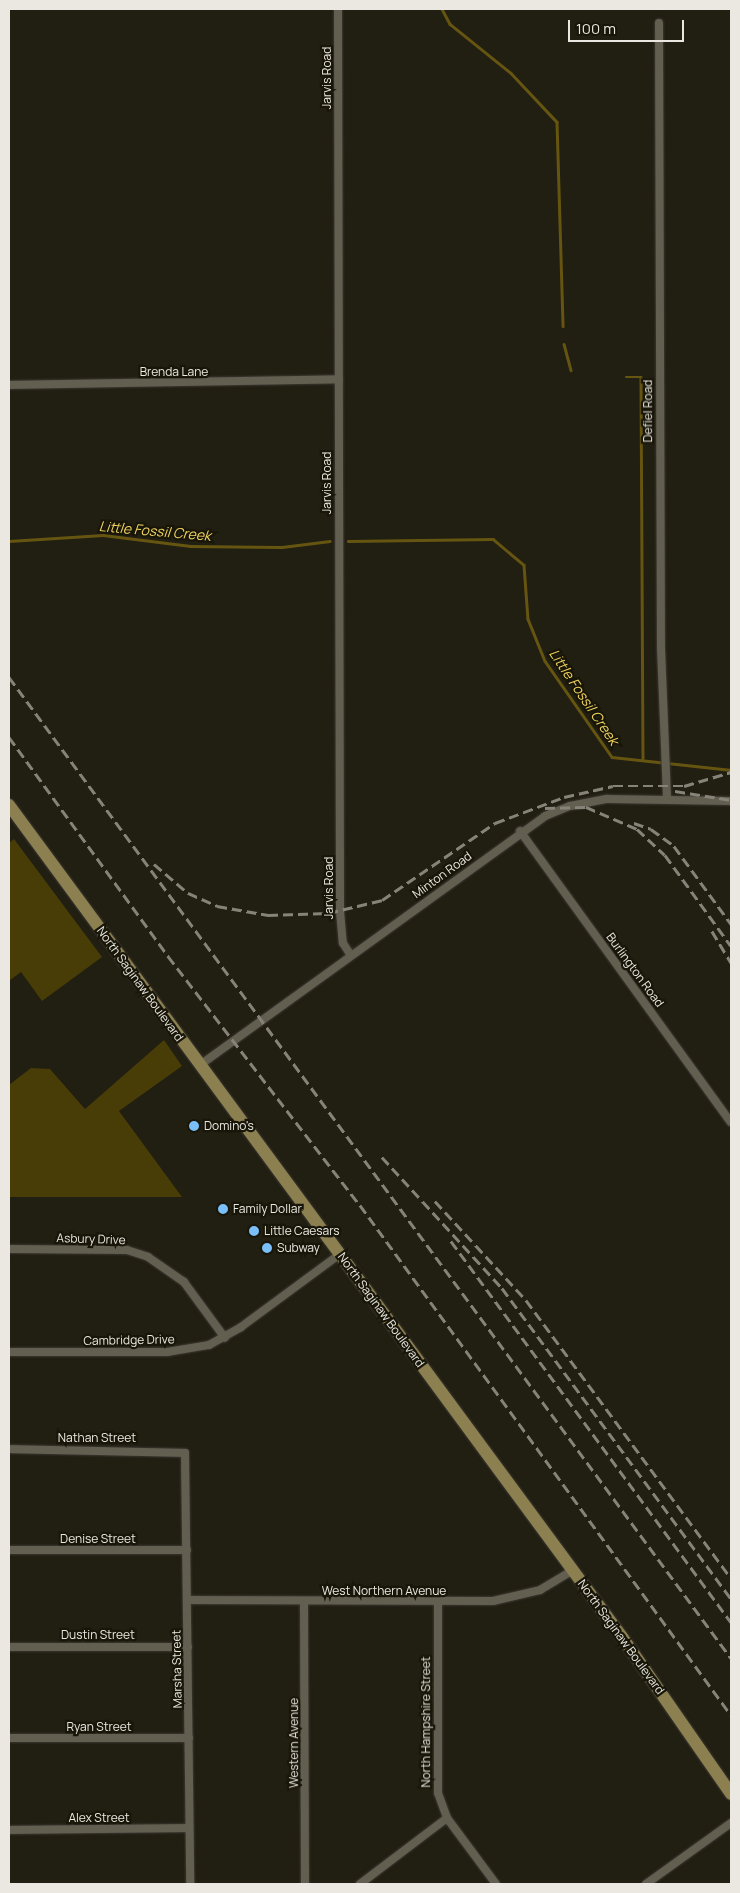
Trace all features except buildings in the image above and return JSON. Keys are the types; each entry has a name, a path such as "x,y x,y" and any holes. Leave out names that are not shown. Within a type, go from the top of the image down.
{"main road":[{"name":"North Saginaw Boulevard","path":"9,805 573,1570 731,1794"}],"street":[{"name":"Jarvis Road","path":"338,9 340,911 343,943 350,956"},
{"name":"Defiel Road","path":"658,23 661,639 668,800"},
{"name":"Brenda Lane","path":"9,385 339,379"},
{"name":"Minton Road","path":"200,1065 520,831 545,816 587,802 668,800 731,802"},
{"name":"Burlington Road","path":"520,831 731,1122"},
{"name":"Asbury Drive","path":"9,1249 127,1250 148,1257 184,1282 225,1338"},
{"name":"Cambridge Drive","path":"9,1352 167,1352 225,1338 340,1254"},
{"name":"Nathan Street","path":"9,1449 185,1453"},
{"name":"Marsha Street","path":"185,1453 190,1884"},
{"name":"Denise Street","path":"9,1550 187,1550"},
{"name":"West Northern Avenue","path":"188,1600 438,1602 509,1599 540,1590 573,1570"},
{"name":"Western Avenue","path":"304,1602 305,1884"},
{"name":"North Hampshire Street","path":"438,1602 437,1784 447,1818 496,1884"},
{"name":"Dustin Street","path":"9,1647 188,1647"},
{"name":"Ryan Street","path":"9,1738 189,1738"},
{"path":"360,1884 447,1818"},
{"path":"646,1884 731,1822"},
{"name":"Alex Street","path":"9,1830 189,1828"}],"shaded area":[{"path":"14,839 102,957 42,1001 21,972 9,981 9,843"},
{"path":"164,1040 182,1066 119,1111 182,1197 9,1197 9,1085 31,1068 50,1069 85,1109"}],"waterway":[{"path":"442,9 450,24 511,73 557,122 563,326"},
{"path":"564,344 571,370"},
{"path":"626,377 641,377 643,758"},
{"name":"Little Fossil Creek","path":"9,541 103,535 190,546 282,547 330,541"},
{"name":"Little Fossil Creek","path":"348,541 493,539 524,565 528,619 545,661 612,757 731,770"}],"railway":[{"path":"9,677 731,1658"},
{"path":"9,737 168,956 360,1205 731,1715"},
{"path":"154,864 188,893 217,906 268,915 328,913 382,900 495,823 564,797 613,786 684,786 731,772"},
{"path":"675,791 731,800"},
{"path":"545,808 586,807 637,829 665,855 731,946"},
{"path":"634,823 651,829 674,846 731,924"},
{"path":"712,931 731,963"},
{"path":"382,1157 502,1288 731,1599"},
{"path":"435,1201 526,1300 731,1578"},
{"path":"451,1241 731,1622"}],"place":[{"name":"Domino's","path":"194,1126"},
{"name":"Family Dollar","path":"223,1209"},
{"name":"Little Caesars","path":"254,1231"},
{"name":"Subway","path":"267,1248"}]}
